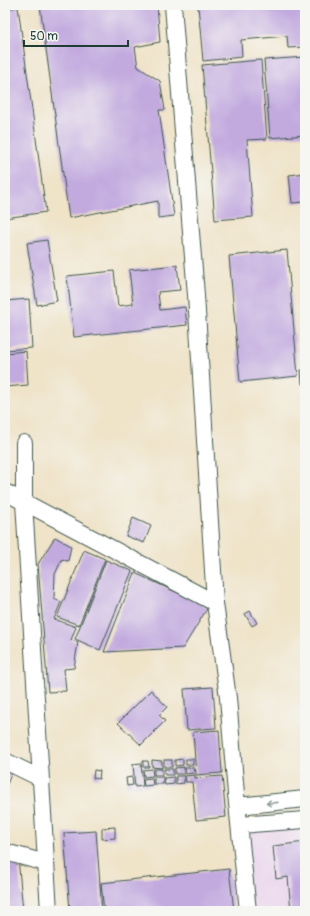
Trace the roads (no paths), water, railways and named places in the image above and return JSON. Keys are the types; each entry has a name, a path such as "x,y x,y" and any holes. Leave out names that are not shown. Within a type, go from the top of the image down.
{"street":[{"path":"173,5 196,295 215,603 228,698 248,911"},
{"path":"24,443 24,502 49,911"},
{"path":"5,492 215,603"},
{"path":"5,761 40,778"},
{"path":"238,806 305,800"},
{"path":"240,825 305,820"},
{"path":"5,852 46,863"}]}
